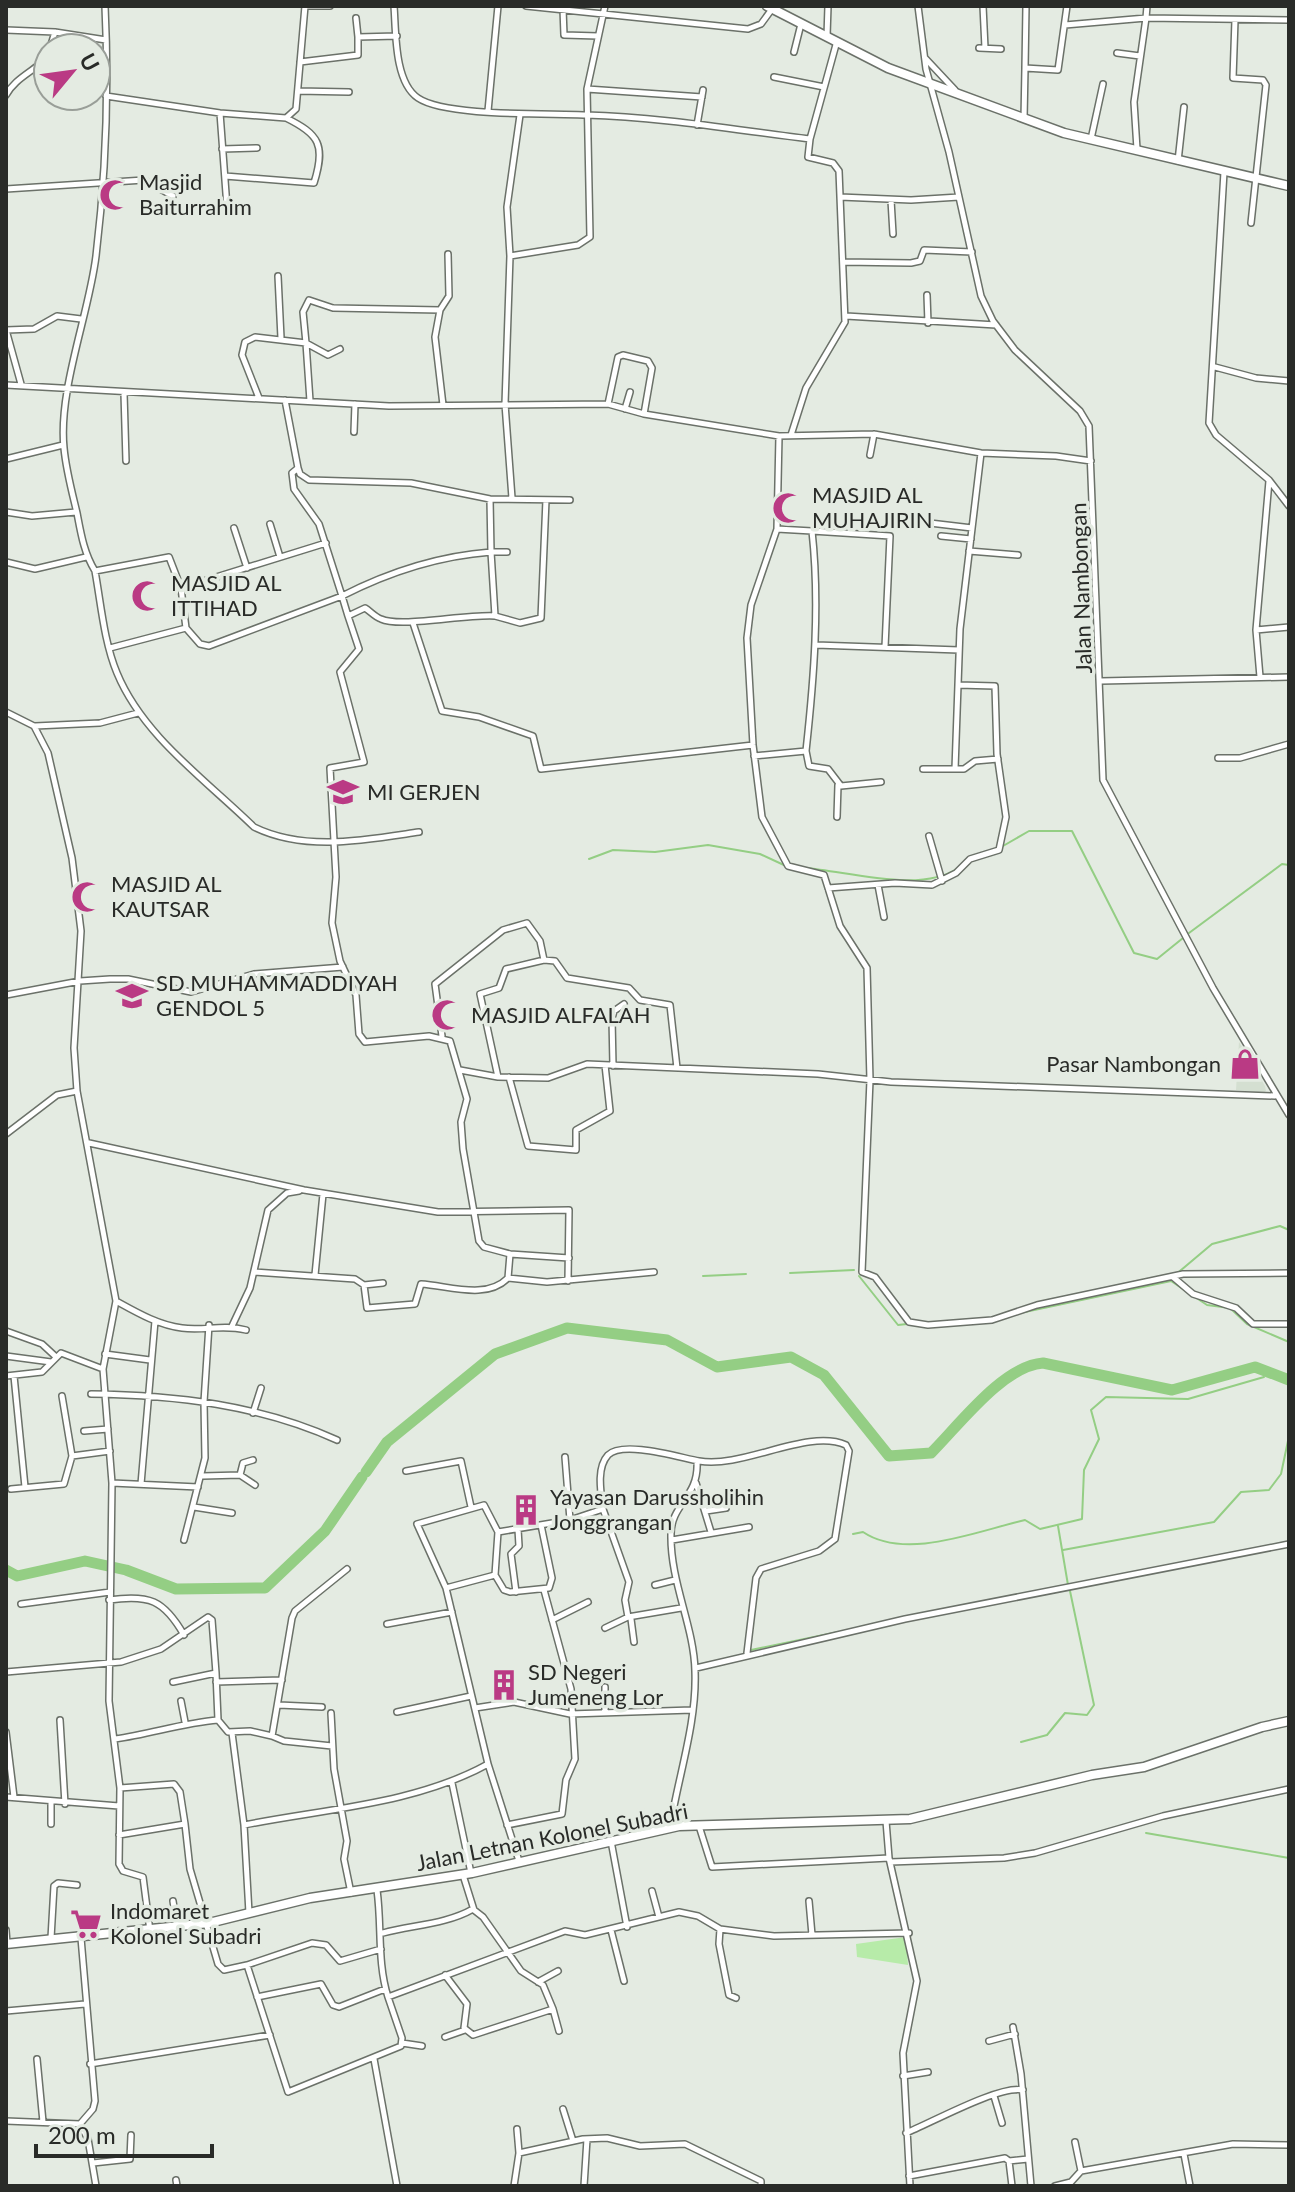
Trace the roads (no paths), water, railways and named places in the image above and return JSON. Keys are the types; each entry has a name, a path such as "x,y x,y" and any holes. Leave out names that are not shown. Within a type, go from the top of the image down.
{"main road":[{"path":"770,7 888,68 955,90 1024,119 1090,140 1289,186"},
{"name":"Jalan Letnan Kolonel Subadri","path":"7,1944 150,1932 209,1923 351,1893 467,1873 670,1828 886,1821 1092,1775 1144,1767 1262,1727 1289,1721"}],"street":[{"path":"105,6 106,32"},
{"path":"286,118 296,109 305,6 330,6"},
{"path":"394,6 403,72 407,85 420,100 520,115 587,115 810,139"},
{"path":"488,111 498,6"},
{"path":"526,6 604,10 748,29 761,24 770,7"},
{"path":"827,36 828,6"},
{"name":"Jalan Nambongan","path":"918,6 929,83 981,296 996,325 1015,350 1080,411 1091,435 1105,785 1213,988 1289,1115"},
{"path":"983,6 982,48 1001,49"},
{"path":"1024,119 1026,6"},
{"path":"1025,68 1058,70 1067,6"},
{"path":"1138,152 1134,102 1147,6"},
{"path":"1192,6 1193,17"},
{"path":"563,9 564,35 598,36"},
{"path":"510,256 578,245 590,237 587,89 604,10"},
{"path":"300,62 358,55 356,18"},
{"path":"1065,25 1146,18 1289,20"},
{"path":"1235,20 1233,78 1263,80 1266,85 1251,223"},
{"path":"794,52 802,23"},
{"path":"6,30 55,32"},
{"path":"358,37 397,36"},
{"path":"791,435 806,388 846,316 838,167 808,157 810,139 837,41"},
{"path":"1117,53 1140,56"},
{"path":"925,57 955,90"},
{"path":"6,95 22,74 32,68"},
{"path":"774,77 824,87"},
{"path":"1090,140 1103,84"},
{"path":"587,89 702,93 697,125"},
{"path":"298,91 349,92"},
{"path":"112,97 220,113 286,118 311,130 316,138 319,148 314,183 225,176"},
{"path":"1178,162 1184,107"},
{"path":"105,112 103,185 94,270 81,319 63,445 86,557 95,571 116,672 138,713 161,739 254,827 271,835 333,842 419,832"},
{"path":"220,113 227,207"},
{"path":"512,498 505,404 510,256 507,207 520,115"},
{"path":"222,149 257,148"},
{"path":"1224,172 1215,367 1209,423 1212,430 1269,480 1289,506"},
{"path":"6,189 144,180 173,196"},
{"path":"840,197 891,200 959,197"},
{"path":"891,200 893,234"},
{"path":"843,262 911,263 920,261 924,250 972,252"},
{"path":"443,405 435,337 440,310 449,296 448,254"},
{"path":"278,276 281,338"},
{"path":"927,295 928,323"},
{"path":"310,401 303,312 309,300 333,308 440,310"},
{"path":"21,384 6,330 34,329 57,316 81,319"},
{"path":"846,316 996,325"},
{"path":"259,398 242,355 245,342 255,337 281,338 306,343 328,355 340,349"},
{"path":"608,404 618,357 623,355 648,361 652,368 644,414"},
{"path":"1215,367 1256,378 1289,381"},
{"path":"6,385 21,384 69,391 355,404 608,404 644,414 779,436 874,434 981,453 1091,461"},
{"path":"625,409 630,392"},
{"path":"124,393 126,461"},
{"path":"285,400 298,468 300,474 309,480 411,483 490,499 570,500"},
{"path":"354,432 355,404"},
{"path":"870,455 874,434"},
{"path":"779,436 777,529 748,623 754,756 762,817 784,861 792,869 822,873 840,926 867,968 870,1080 862,1272 875,1277 909,1322 928,1325 992,1320 1037,1305 1172,1276 1214,1271 1289,1273"},
{"path":"6,459 63,445"},
{"path":"955,769 959,650 981,453"},
{"path":"298,468 292,473 294,489 315,516 359,648 340,672 364,762 330,768 336,877 332,923 343,967 356,995 359,1034 365,1042 442,1036 450,1041 467,1099 461,1122 463,1149 479,1241 484,1247 510,1254 569,1258"},
{"path":"1260,677 1256,630 1269,480"},
{"path":"490,499 495,616"},
{"path":"348,616 365,608 383,621 413,623 458,615 495,616 520,623 541,618 546,500"},
{"path":"6,512 32,516 76,512"},
{"path":"930,523 972,528"},
{"path":"270,524 280,557"},
{"path":"234,528 247,568"},
{"path":"777,529 890,536 885,647"},
{"path":"812,531 816,645 806,751 809,766 828,769 838,785 837,817"},
{"path":"941,536 971,539"},
{"path":"181,588 326,543"},
{"path":"969,551 1018,555"},
{"path":"95,571 169,557 181,588 186,628 200,644 209,646 413,566 452,556 507,552"},
{"path":"6,562 35,569 86,557"},
{"path":"413,623 440,709 493,721 533,736 541,769 753,745"},
{"path":"1256,630 1289,627"},
{"path":"110,648 186,628"},
{"path":"816,645 959,650"},
{"path":"1101,681 1289,677"},
{"path":"828,888 925,886 942,881 970,859 999,850 1006,817 998,759 995,686 958,685"},
{"path":"6,712 34,726 100,723 138,713"},
{"path":"34,726 48,753 72,858 81,931 74,1048 77,1091 116,1301 103,1369 112,1483 109,1701 120,1788 121,1869 143,1877 150,1932"},
{"path":"1218,758 1240,758 1289,744"},
{"path":"754,756 806,751"},
{"path":"923,769 964,769 975,761 998,759"},
{"path":"838,785 881,782"},
{"path":"929,836 942,881"},
{"path":"878,885 884,917"},
{"path":"442,1036 435,984 503,930 519,923 534,927 544,960"},
{"path":"498,1077 480,994 499,988 506,969 544,960 555,961 567,978 629,988 640,1000 671,1007 677,1068"},
{"path":"6,995 80,981 128,979 191,992 254,974 343,967"},
{"path":"613,1066 612,1018 614,1011 624,1004"},
{"path":"460,1070 498,1077 548,1078 587,1064 870,1080 1275,1096"},
{"path":"509,1077 528,1146 576,1150 576,1129 610,1111 605,1065"},
{"path":"6,1134 57,1095 77,1091"},
{"path":"89,1143 323,1194 438,1212 473,1209 569,1210 568,1281"},
{"path":"232,1326 254,1272 268,1210 287,1193 304,1190"},
{"path":"315,1275 323,1194"},
{"path":"364,1285 365,1305 373,1309 412,1306 421,1284 484,1291 501,1285 508,1278 510,1254"},
{"path":"254,1272 355,1279 364,1285 383,1283"},
{"path":"508,1278 568,1281 654,1272"},
{"path":"1172,1276 1193,1294 1236,1308 1253,1324 1289,1324"},
{"path":"116,1301 155,1321 181,1328 209,1325 246,1330"},
{"path":"141,1484 155,1321"},
{"path":"184,1540 203,1476 209,1325"},
{"path":"6,1331 42,1344 53,1359"},
{"path":"6,1376 42,1372 61,1353 103,1369"},
{"path":"105,1354 150,1360"},
{"path":"6,1356 53,1359"},
{"path":"14,1376 25,1487"},
{"path":"253,1413 261,1388"},
{"path":"91,1394 149,1395 204,1402 253,1413 337,1440"},
{"path":"11,1489 66,1484 72,1456 62,1396"},
{"path":"84,1431 108,1429"},
{"path":"634,1642 625,1600 629,1582 603,1509 600,1482 610,1453 658,1451 697,1462 748,1458 814,1444 844,1443 849,1451 835,1539 819,1551 761,1569 756,1578 746,1654"},
{"path":"72,1456 110,1451"},
{"path":"565,1457 570,1520"},
{"path":"240,1475 243,1463 253,1460"},
{"path":"406,1471 461,1461 471,1507"},
{"path":"697,1462 696,1483 711,1532"},
{"path":"203,1476 240,1475 255,1485"},
{"path":"112,1483 198,1487"},
{"path":"670,1828 692,1710 696,1668 675,1580 671,1540 674,1520 696,1483"},
{"path":"519,1861 488,1764 446,1588 417,1524 471,1507 485,1506 498,1532 495,1575 504,1590 516,1592 544,1590 551,1584 541,1525"},
{"path":"194,1507 232,1513"},
{"path":"706,1511 726,1508"},
{"path":"498,1532 570,1520 603,1509"},
{"path":"671,1540 749,1527"},
{"path":"516,1592 511,1554 519,1546 518,1529"},
{"path":"696,1668 905,1619 1289,1544"},
{"path":"272,1736 295,1611 347,1569"},
{"path":"446,1588 495,1575"},
{"path":"655,1585 675,1580"},
{"path":"507,1825 564,1813 566,1780 575,1759 570,1682 544,1590"},
{"path":"21,1604 110,1592"},
{"path":"109,1600 133,1597 163,1606 184,1635"},
{"path":"552,1620 588,1602"},
{"path":"605,1628 630,1618 681,1608"},
{"path":"387,1624 452,1612"},
{"path":"6,1672 109,1665 161,1649 205,1618 212,1620 218,1720 224,1731 250,1731 284,1741 332,1746"},
{"path":"173,1682 216,1673"},
{"path":"216,1682 282,1680"},
{"path":"605,1687 605,1712"},
{"path":"397,1712 471,1696"},
{"path":"181,1701 185,1722"},
{"path":"474,1709 514,1702 570,1714 692,1710"},
{"path":"279,1705 322,1707"},
{"path":"331,1713 332,1746 347,1841 344,1859 351,1893"},
{"path":"60,1720 65,1804"},
{"path":"115,1739 158,1732 185,1722 218,1720"},
{"path":"6,1732 14,1797"},
{"path":"232,1733 244,1825 249,1913"},
{"path":"244,1825 452,1783 488,1764"},
{"path":"452,1783 473,1909 521,1971 549,1994 559,2031"},
{"path":"120,1788 174,1784 180,1792 190,1869 209,1923 219,1966 224,1970 312,1943 326,1945 340,1961 381,1949"},
{"path":"699,1826 712,1867 1019,1856 1163,1816 1289,1789"},
{"path":"6,1797 119,1806"},
{"path":"51,1802 51,1824"},
{"path":"886,1821 890,1860 909,1933 917,1981 904,2043 910,2186"},
{"path":"119,1835 185,1824"},
{"path":"610,1841 627,1927"},
{"path":"51,1938 54,1886 58,1883 77,1885"},
{"path":"377,1890 385,1989 402,2043"},
{"path":"652,1891 659,1917"},
{"path":"173,1901 177,1928"},
{"path":"809,1901 812,1935"},
{"path":"382,1933 430,1921 453,1920 473,1909"},
{"path":"388,1997 565,1931 581,1936 686,1912 720,1929 774,1936 909,1933"},
{"path":"720,1929 719,1944 729,1995 736,1998"},
{"path":"6,1930 7,1944"},
{"path":"611,1930 624,1981"},
{"path":"80,2124 93,2109 95,2101 81,1938"},
{"path":"247,1965 283,2086 288,2092 374,2059 402,2043 422,2046"},
{"path":"538,1982 558,1971"},
{"path":"445,1975 467,2004 465,2030"},
{"path":"257,1997 318,1984 339,2007 385,1989"},
{"path":"6,2011 85,2004"},
{"path":"465,2030 473,2035 553,2009"},
{"path":"1013,2027 1023,2090 1031,2186"},
{"path":"445,2037 465,2030"},
{"path":"989,2041 1015,2034"},
{"path":"90,2064 270,2035"},
{"path":"37,2059 43,2122"},
{"path":"374,2059 397,2186"},
{"path":"903,2076 928,2072"},
{"path":"906,2133 966,2105 1009,2090 1023,2090"},
{"path":"994,2096 1002,2123"},
{"path":"563,2109 573,2141"},
{"path":"6,2121 80,2124"},
{"path":"80,2124 93,2163 96,2186"},
{"path":"514,2186 519,2153 517,2129"},
{"path":"93,2163 130,2159 131,2135"},
{"path":"519,2153 587,2139 607,2138 640,2146 685,2144 761,2181 761,2186"},
{"path":"584,2186 587,2139"},
{"path":"1075,2142 1081,2171"},
{"path":"1055,2186 1072,2184 1081,2171 1246,2143 1289,2145"},
{"path":"1184,2154 1190,2186"},
{"path":"909,2176 999,2158 1009,2161 1028,2159"},
{"path":"1009,2161 1012,2186"}],"waterway":[{"path":"1003,846 1029,831 1072,831 1134,953 1157,959 1183,938"},
{"path":"589,859 613,850 655,852 708,845 760,854 786,866"},
{"path":"1189,933 1282,864 1289,865"},
{"path":"805,868 904,880 943,876 958,868"},
{"path":"1174,1276 1212,1244 1280,1226 1289,1230"},
{"path":"790,1273 854,1270"},
{"path":"703,1276 746,1274"},
{"path":"859,1276 898,1325 907,1324"},
{"path":"1020,1313 1171,1281 1207,1305 1230,1308 1247,1324 1289,1342"},
{"path":"925,1323 991,1318"},
{"path":"366,1472 387,1442 495,1354 567,1328 667,1340 717,1367 791,1357 824,1375 889,1456 931,1453 998,1385 1013,1374 1043,1363 1172,1390 1255,1367 1289,1380"},
{"path":"853,1534 863,1532 880,1540 920,1544 1025,1520 1040,1529 1082,1519 1084,1470 1099,1439 1091,1410 1106,1397 1188,1399 1264,1377"},
{"path":"1063,1550 1214,1522 1241,1492 1269,1490 1281,1474 1289,1436"},
{"path":"6,1570 17,1576 85,1561 126,1570 176,1589 265,1588 325,1531 362,1477"},
{"path":"1058,1526 1068,1585"},
{"path":"1021,1742 1047,1735 1065,1713 1087,1715 1094,1705 1070,1591"},
{"path":"751,1650 838,1632"},
{"path":"1146,1833 1289,1858"}],"place":[{"name":"Masjid Baiturrahim","path":"115,195"},
{"name":"MASJID AL MUHAJIRIN","path":"788,508"},
{"name":"MASJID AL ITTIHAD","path":"147,596"},
{"name":"MI GERJEN","path":"343,792"},
{"name":"MASJID AL KAUTSAR","path":"87,897"},
{"name":"SD MUHAMMADDIYAH GENDOL 5","path":"132,996"},
{"name":"MASJID ALFALAH","path":"447,1015"},
{"name":"Pasar Nambongan","path":"1245,1064"},
{"name":"Yayasan Darussholihin Jonggrangan","path":"526,1510"},
{"name":"SD Negeri Jumeneng Lor","path":"504,1685"},
{"name":"Indomaret Kolonel Subadri","path":"86,1924"}]}
